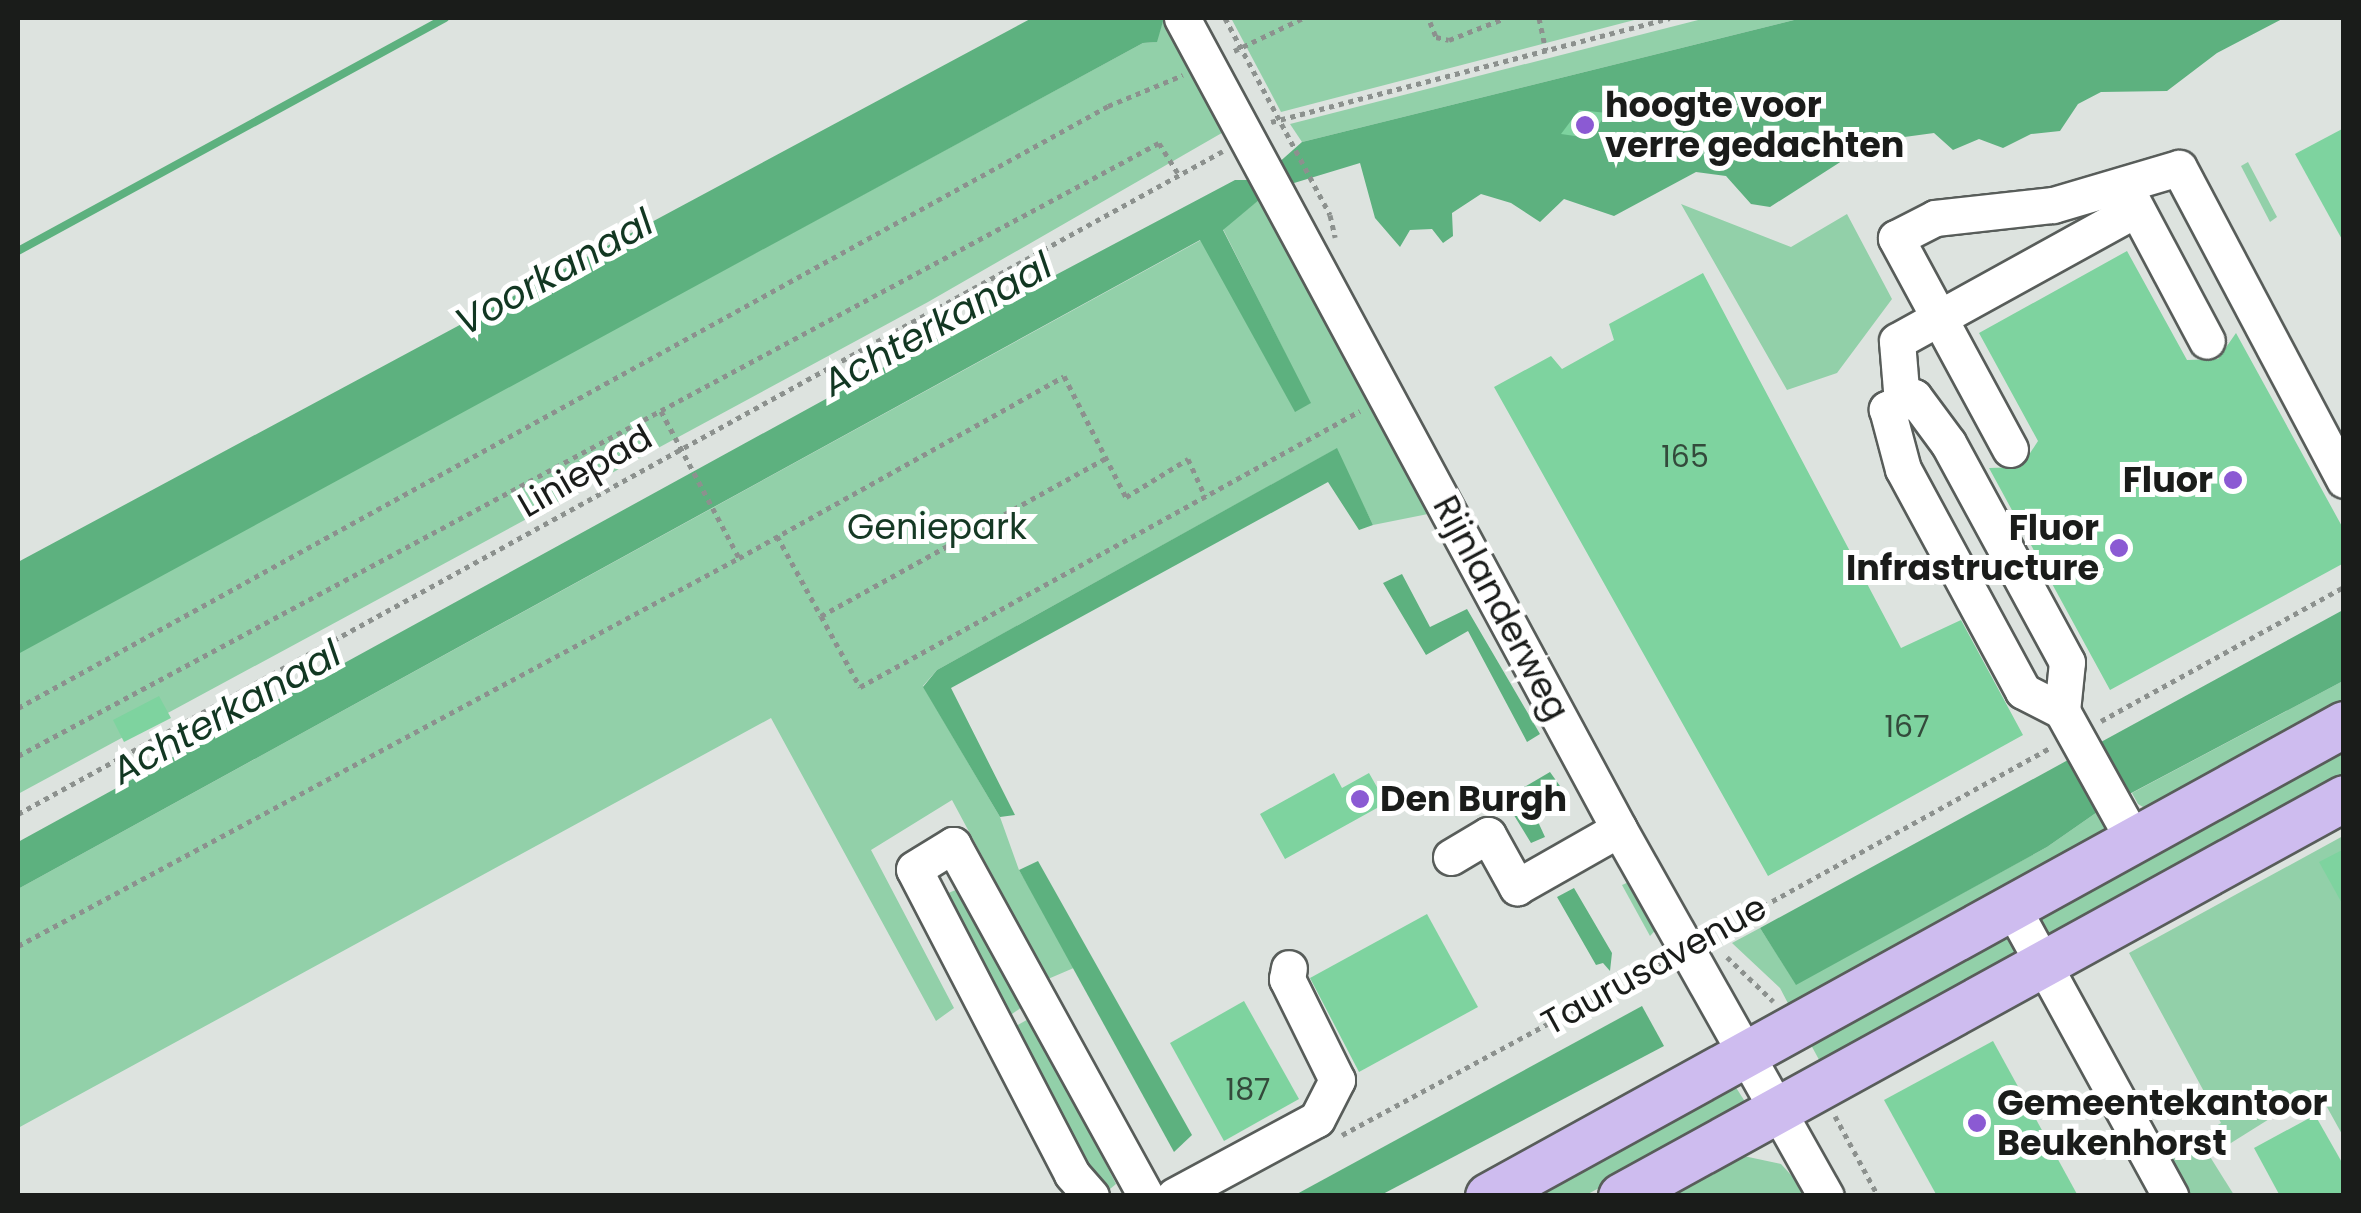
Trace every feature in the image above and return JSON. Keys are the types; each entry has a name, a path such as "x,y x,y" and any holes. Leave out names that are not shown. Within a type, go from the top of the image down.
{"main road":[{"path":"1488,1196 2011,906 2125,824 2344,724"},
{"path":"1620,1196 2344,798"}],"street":[{"name":"Rijnlanderweg","path":"1194,39 1619,829 1826,1196"},
{"path":"1902,402 1897,341 2179,168 2344,480"},
{"path":"2010,450 1896,238 1935,218 2130,197"},
{"path":"2130,197 2207,341"},
{"path":"2074,730 2023,692 1903,469 1887,409 1914,397 1948,444 2067,662 2074,730 2125,824"},
{"path":"1451,856 1488,835 1516,887 1619,829"},
{"path":"1091,1196 1072,1174 914,869 954,845 1146,1196"},
{"path":"2011,906 2170,1196"},
{"path":"1174,1196 1317,1119 1337,1080 1287,979 1288,968"}],"path":[{"path":"1224,18 1280,131 1330,215"},
{"path":"18,708 1108,106 1194,39 1240,48 1303,18"},
{"path":"1430,22 1436,37 1449,40 1505,18"},
{"path":"1539,18 1546,50"},
{"path":"1275,120 1670,18"},
{"name":"Liniepad","path":"18,814 680,445 795,392 1179,175 1159,143 661,411"},
{"path":"18,946 739,558 1064,376 1126,496 1188,459 1205,496"},
{"path":"777,536 858,684 1388,396"},
{"path":"18,756 661,411 739,558"},
{"path":"821,616 1106,458"},
{"name":"Taurusavenue","path":"1332,1140 1689,947 2074,730 2344,588"},
{"path":"1817,1085 1878,1196"}],"green space":[{"path":"1164,18 1227,130 928,302 18,794 18,652 1143,43 1156,42"},
{"path":"1231,18 1642,18 1281,112"},
{"path":"1706,18 1802,18 1302,142 1290,124"},
{"path":"2248,162 2277,217 2270,222 2241,166"},
{"name":"Geniepark","path":"1265,195 1433,513 1373,525 1336,449 937,670 923,686 1000,817 1019,870 1076,967 1048,979 952,800 871,850 954,1008 936,1021 771,718 18,1128 18,889 1201,240 1295,411 1310,403 1223,229"},
{"path":"1681,204 1791,247 1847,214 1892,299 1837,373 1787,390"},
{"path":"2343,681 2343,711 2148,810 2138,804 2132,793"},
{"path":"2343,737 2343,785 2053,937 2043,932 2039,910"},
{"path":"2103,808 2111,830 1792,1011 1780,988 1732,943 1760,928 1796,984 2047,847"},
{"path":"2343,836 2343,1136 2317,1089 2215,1153 2205,1133 2221,1123 2129,953"},
{"path":"1638,878 1662,923 1650,936 1622,885"},
{"path":"958,889 1025,1005 1002,1021 946,894"},
{"path":"2010,932 2017,958 1824,1069 1804,1032"},
{"path":"1032,1017 1116,1184 1104,1194 1005,1032"},
{"path":"1730,1078 1749,1108 1586,1195 1507,1196"},
{"path":"2197,1136 2234,1195 2182,1195 2162,1158"},
{"path":"1739,1155 1781,1164 1810,1196 1657,1196"}],"shaded area":[{"path":"1032,18 1164,18 1157,42 1143,43 18,654 18,562"},
{"path":"1802,18 2284,18 2217,53 2167,91 2101,92 2078,104 2060,131 2031,134 2003,148 1979,139 1953,150 1934,133 1897,138 1845,159 1770,207 1751,204 1726,176 1696,172 1614,216 1564,199 1540,222 1511,203 1481,194 1452,213 1453,236 1443,243 1432,229 1410,230 1400,247 1375,218 1360,163 1271,190 1223,230 1311,403 1295,412 1200,240 18,889 18,842 946,333 1235,180 1259,180 1302,142"},
{"path":"1337,448 1373,525 1359,530 1328,482 951,688 1015,815 1000,817 923,687 937,670"},
{"path":"1402,574 1430,627 1467,609 1540,734 1527,742 1468,631 1426,655 1383,583"},
{"path":"2343,610 2343,681 2103,808 2047,847 1796,985 1760,928"},
{"path":"1550,772 1560,786 1529,802 1545,837 1531,843 1504,799"},
{"path":"1038,861 1192,1135 1174,1152 1019,870"},
{"path":"1574,888 1612,953 1610,971 1603,963 1596,965 1557,897"},
{"path":"1642,1006 1664,1046 1381,1195 1295,1195"}],"building":[{"path":"1579,110 1607,113 1589,138 1561,134"},
{"path":"2344,128 2344,243 2295,154"},
{"path":"2127,251 2187,360 2218,359 2236,333 2344,530 2344,563 2110,690 1989,468 2021,467 2038,441 1979,333"},
{"path":"1703,273 1901,648 1961,620 2023,735 1768,876 1494,387 1551,356 1562,369 1614,340 1609,324"},
{"path":"159,696 171,718 124,742 113,720"},
{"path":"1334,773 1342,788 1369,773 1386,803 1285,859 1260,814"},
{"path":"2344,849 2344,907 2319,862"},
{"path":"1427,914 1478,1007 1359,1072 1310,978"},
{"path":"1244,1001 1299,1099 1224,1141 1170,1043"},
{"path":"1993,1041 2078,1196 1937,1196 1884,1100"},
{"path":"2315,1115 2344,1166 2344,1196 2280,1196 2254,1148"}],"waterway":[{"path":"18,251 445,18"}],"place":[{"name":"hoogte voor verre gedachten","path":"1585,125"},
{"name":"Fluor","path":"2233,480"},
{"name":"Fluor Infrastructure","path":"2119,548"},
{"name":"Den Burgh","path":"1360,799"},
{"name":"Gemeentekantoor Beukenhorst","path":"1977,1123"}],"water label":[{"name":"Voorkanaal","path":"554,272"},
{"name":"Achterkanaal","path":"937,324"},
{"name":"Achterkanaal","path":"226,712"}]}
